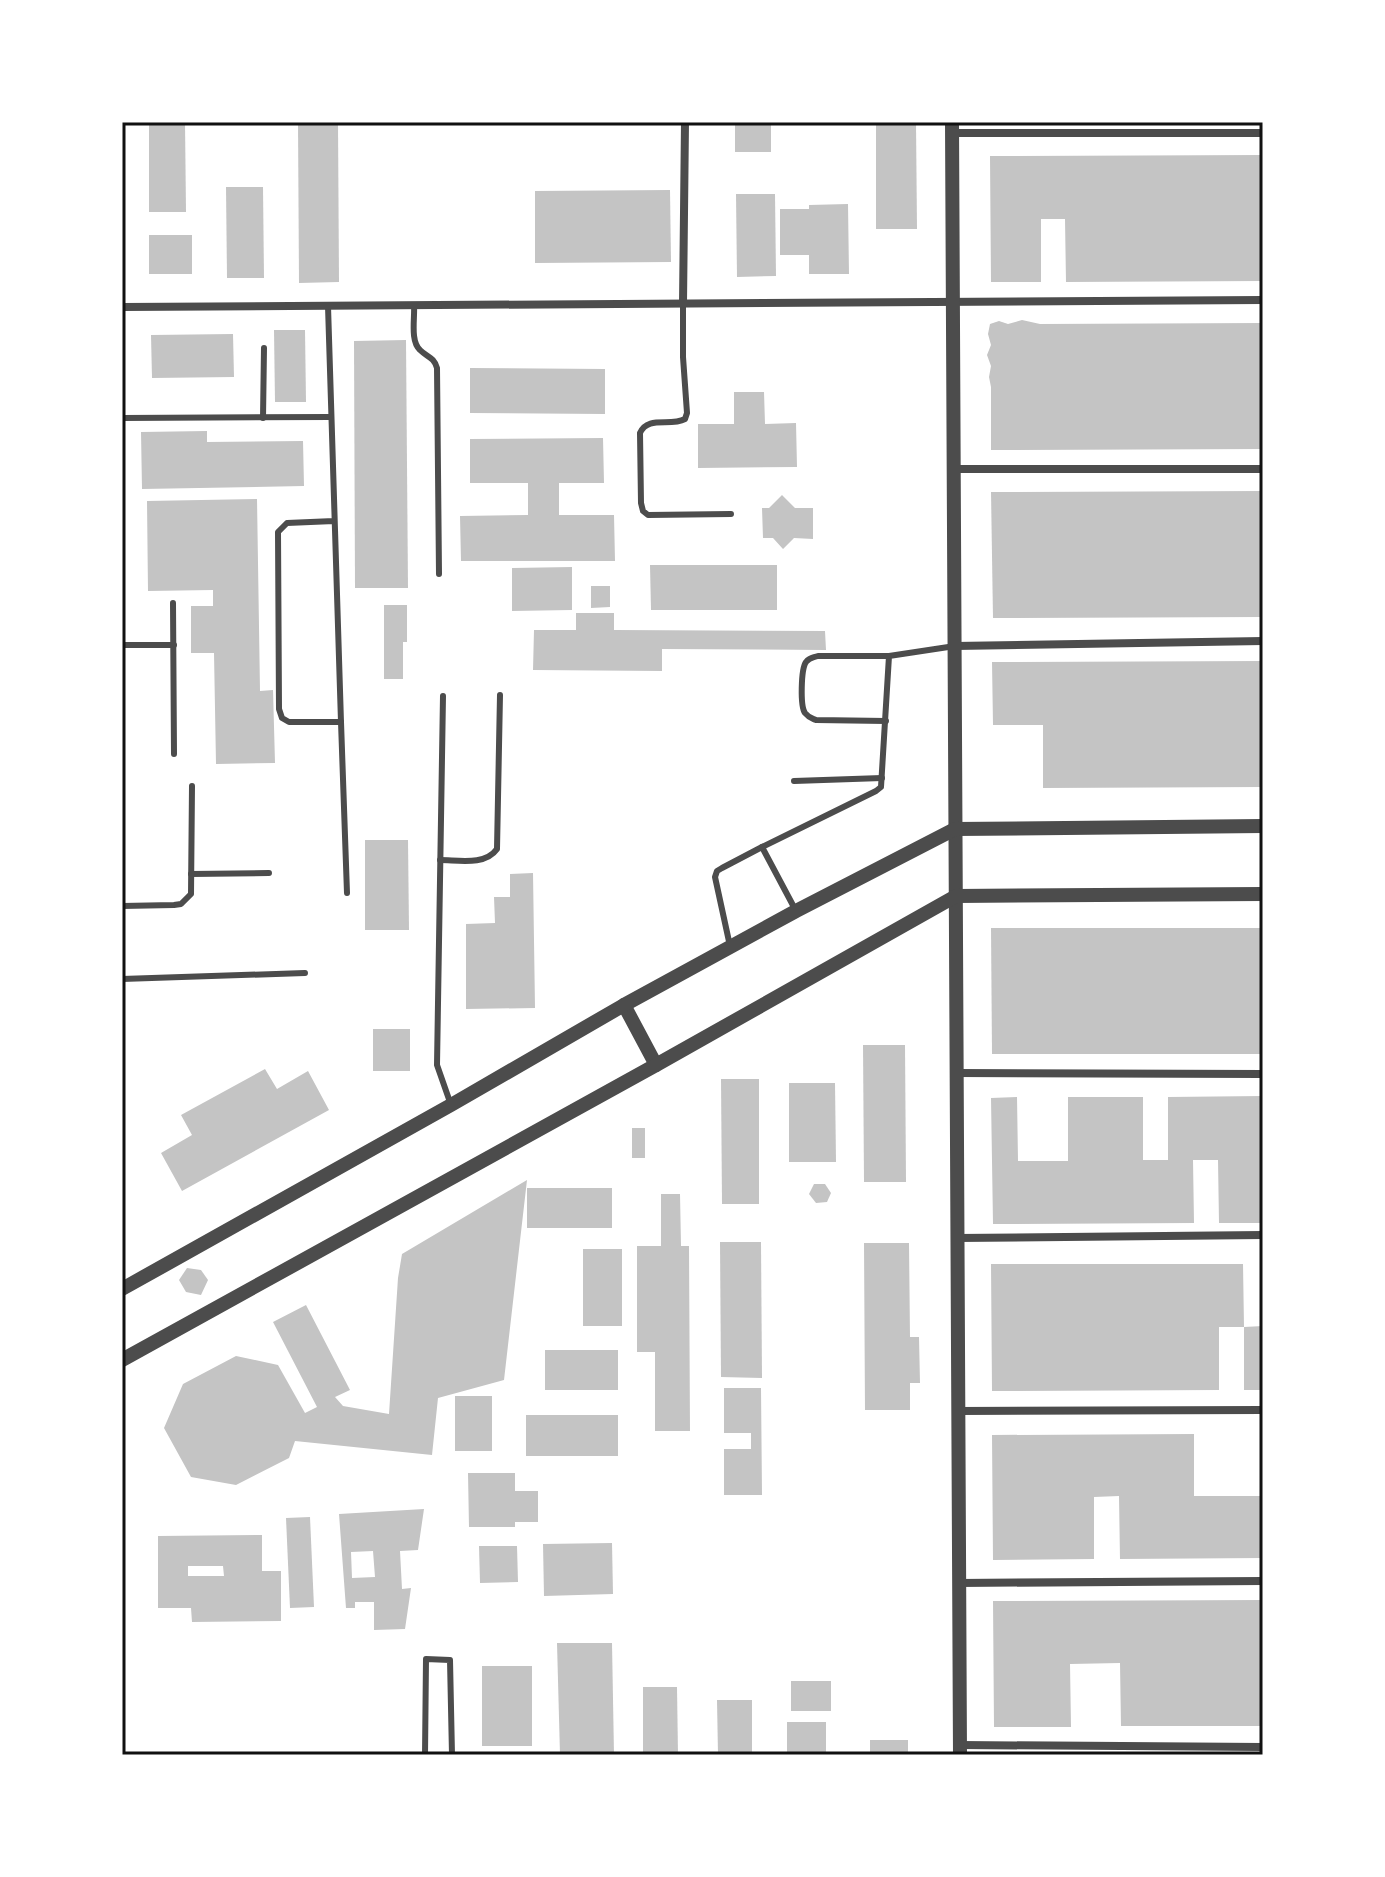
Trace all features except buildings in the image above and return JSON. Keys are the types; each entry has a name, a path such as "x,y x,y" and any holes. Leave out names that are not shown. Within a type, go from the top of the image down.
{"street":[{"path":"683,304 685,122"},
{"path":"1263,133 952,127 960,1750 1263,1747"},
{"path":"122,307 1263,300"},
{"path":"954,469 1263,469"},
{"path":"955,646 1263,641"},
{"path":"122,1289 730,946 955,829 1263,826"},
{"path":"122,1360 956,896 1263,894"},
{"path":"624,1005 656,1065"},
{"path":"956,1073 1263,1074"},
{"path":"957,1238 1263,1235"},
{"path":"958,1411 1263,1410"},
{"path":"959,1583 1263,1581"}],"lane":[{"path":"683,304 687,413 680,422 649,422 643,425 640,433 641,503 648,515 731,514"},
{"path":"328,306 347,893"},
{"path":"414,306 417,347 435,361 437,368 439,574"},
{"path":"263,418 264,348"},
{"path":"122,418 331,417"},
{"path":"334,521 287,523 278,532 279,709 282,718 289,722 341,722"},
{"path":"173,603 174,754"},
{"path":"122,645 174,645"},
{"path":"886,721 816,720 809,717 802,705 805,663 818,656 889,656 955,646"},
{"path":"730,946 715,877 717,871 881,787 889,656"},
{"path":"440,860 480,860 497,849 500,695"},
{"path":"443,696 437,1065 451,1105"},
{"path":"794,781 882,778"},
{"path":"122,906 181,904 191,894 192,786"},
{"path":"762,847 796,911"},
{"path":"191,874 269,873"},
{"path":"122,979 305,973"},
{"path":"425,1755 426,1659 450,1660 452,1755"}]}
